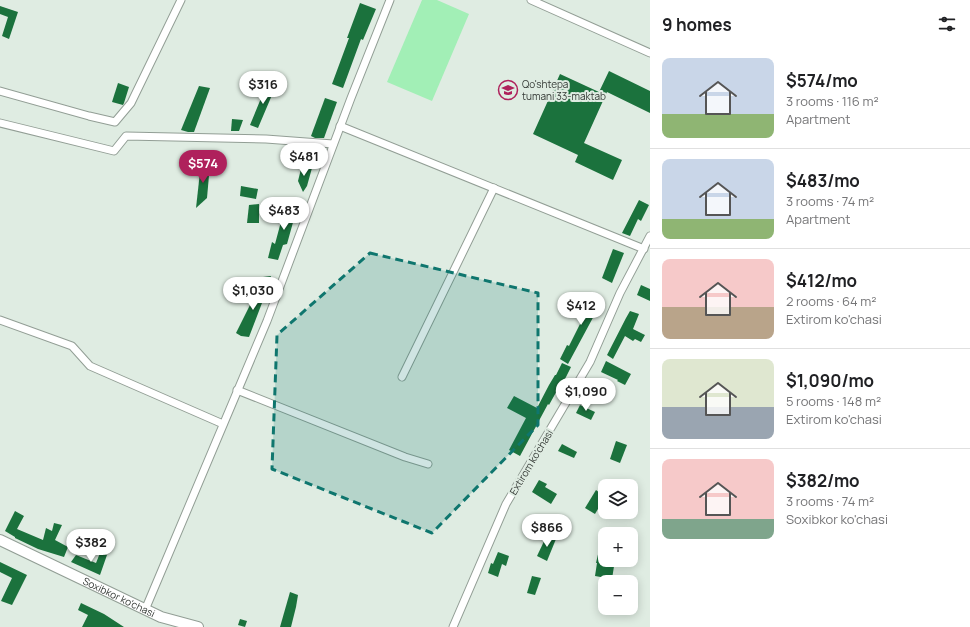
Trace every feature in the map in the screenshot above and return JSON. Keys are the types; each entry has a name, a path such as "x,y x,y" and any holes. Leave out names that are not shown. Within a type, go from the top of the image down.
{"main road":[{"name":"Soxibkor ko'chasi","path":"0,540 161,618 198,627"}],"street":[{"path":"0,91 115,122 131,103 181,0"},
{"path":"145,610 267,320 333,144 390,0"},
{"path":"531,0 650,52"},
{"path":"0,123 114,151 126,136 266,139 333,144"},
{"path":"340,126 644,249"},
{"path":"402,377 494,188"},
{"name":"Extirom ko'chasi","path":"453,627 506,504 590,362 620,293 650,236"},
{"path":"0,320 72,346 90,366 223,424"},
{"path":"237,390 405,457 428,464"}],"highlighted area":[{"path":"370,253 538,293 538,425 432,533 272,469 277,335"}],"green space":[{"path":"422,0 437,0 469,14 432,101 387,82"}],"building":[{"path":"360,3 376,9 363,40 361,39 343,88 332,84"},
{"path":"0,6 18,12 9,39 2,36 8,17 0,14"},
{"path":"609,71 650,91 650,113 607,92 584,143 622,160 613,180 575,162 578,155 533,134 560,74 599,92"},
{"path":"118,83 129,87 123,105 112,102"},
{"path":"269,83 277,87 258,128 250,125 264,91"},
{"path":"199,86 210,88 194,132 181,130"},
{"path":"325,98 337,102 324,138 315,138 311,136"},
{"path":"232,119 243,120 239,131 231,131"},
{"path":"201,163 210,164 207,198 196,208"},
{"path":"302,165 306,168 312,168 307,186 303,192 298,181"},
{"path":"241,186 258,189 256,199 240,196"},
{"path":"639,200 649,205 641,221 638,219 630,236 622,233"},
{"path":"286,203 297,205 287,244 283,245 278,260 268,258 272,242 275,244"},
{"path":"259,204 259,223 247,223 249,205"},
{"path":"613,249 624,253 612,283 602,278"},
{"path":"271,276 249,337 241,336 236,333 252,301 256,302 263,277"},
{"path":"641,285 650,289 650,301 637,295"},
{"path":"577,292 602,307 598,314 596,312 568,364 560,359 567,345 569,346 588,308 573,299"},
{"path":"630,311 639,314 633,329 645,335 641,342 635,339 633,341 625,336 613,359 607,355"},
{"path":"606,361 631,374 625,385 601,372"},
{"path":"562,363 571,367 560,388 559,387 549,405 548,404 520,456 509,450 526,418 507,408 514,396 537,408"},
{"path":"580,405 595,412 591,420 576,413"},
{"path":"616,441 627,445 620,463 610,459"},
{"path":"562,444 577,452 574,458 558,451"},
{"path":"539,480 547,484 545,487 557,494 551,504 532,492"},
{"path":"596,490 598,492 598,509 595,514 585,508"},
{"path":"15,511 24,516 17,529 43,540 46,528 52,531 54,523 62,525 55,540 68,547 64,557 38,549 15,538 5,531"},
{"path":"547,535 556,539 547,561 537,556"},
{"path":"498,552 509,556 506,566 502,564 498,577 488,573 491,563 493,564"},
{"path":"100,553 107,555 100,575 71,562 76,555 96,563"},
{"path":"598,554 598,567 614,567 613,575 595,576"},
{"path":"0,562 27,575 12,605 1,601 12,578 0,572"},
{"path":"532,576 541,578 535,595 527,593"},
{"path":"290,592 298,595 291,627 280,627"},
{"path":"81,603 104,614 124,627 82,627 88,615 78,610"},
{"path":"240,619 247,621 245,627 238,625"}],"place":[{"name":"Qo'shtepa tumani 33-maktab","path":"508,90"}]}
